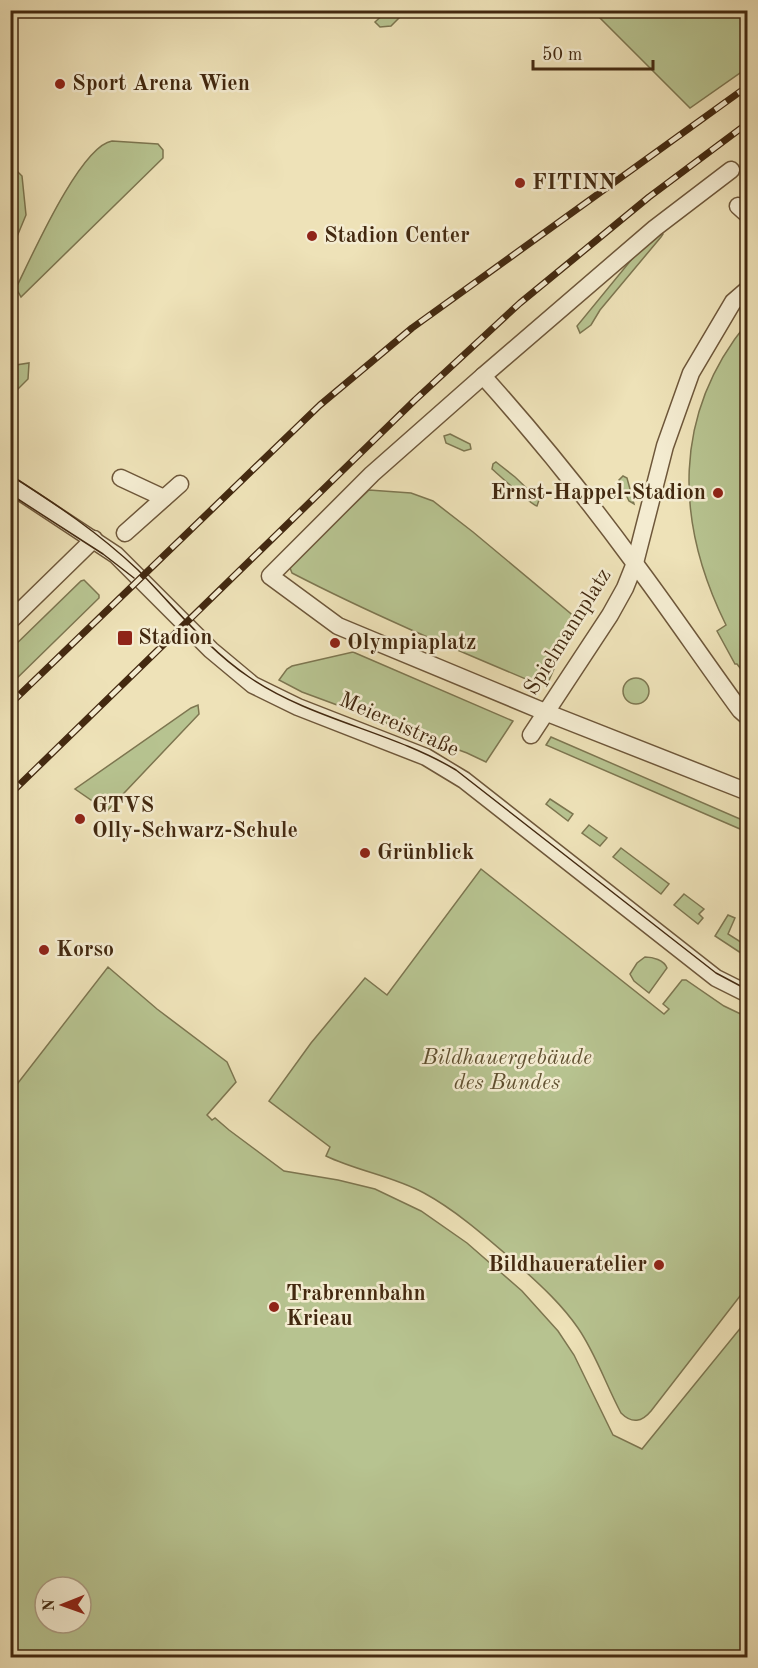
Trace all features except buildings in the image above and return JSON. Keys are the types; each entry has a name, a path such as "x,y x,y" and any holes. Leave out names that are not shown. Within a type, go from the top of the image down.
{"street":[{"path":"731,170 655,228 483,376 372,474 270,576 338,626 545,712 747,792"},
{"name":"Spielmannplatz","path":"531,735 610,615 625,588 635,563 665,446 691,373 734,302 747,289"},
{"path":"483,376 528,427 635,563 700,656 747,717"},
{"path":"120,478 164,498"},
{"path":"125,533 180,484"},
{"path":"10,485 94,539 10,621"},
{"name":"Meiereistraße","path":"94,539 116,555 211,650 253,685 298,707 403,747 445,767 716,978 747,994"}],"green space":[{"path":"387,11 406,11 391,26 380,27 375,22"},
{"path":"593,11 747,11 747,68 690,108"},
{"path":"112,141 158,144 163,150 163,158 21,297 16,288 58,205 86,162 99,148"},
{"path":"11,165 22,176 26,215 11,251"},
{"path":"661,231 663,234 661,237 600,310 591,325 580,333 577,326 650,237"},
{"name":"Ernst-Happel-Stadion","path":"747,323 747,677 735,664 717,631 726,625 709,586 697,547 690,508 689,470 694,432 705,395 722,358"},
{"path":"29,363 28,379 11,396 11,370 16,365"},
{"path":"450,434 470,444 471,449 464,451 446,443 444,436"},
{"path":"496,462 539,500 537,506 522,496 492,469"},
{"path":"623,476 627,478 634,504 629,501 619,480"},
{"path":"369,490 411,493 433,501 576,618 547,685 542,682 540,685 415,632 292,573 291,564"},
{"path":"84,580 99,595 99,598 11,684 11,649"},
{"path":"353,652 513,721 486,762 302,692 279,680 292,666"},
{"path":"636,678 645,682 649,691 645,700 636,704 627,700 623,691 627,682"},
{"path":"198,705 199,714 107,811 75,789 191,708"},
{"path":"551,737 747,822 747,832 546,745"},
{"path":"550,799 573,814 568,821 546,804"},
{"path":"589,825 607,838 600,846 582,833"},
{"path":"621,848 669,884 661,894 613,857"},
{"name":"Bildhauergebäude des Bundes","path":"481,869 664,1014 669,1009 663,1004 682,980 686,980 724,1006 747,1017 747,1287 644,1418 633,1420 621,1413 578,1328 540,1285 493,1243 460,1216 424,1193 400,1182 326,1156 330,1147 269,1101 311,1043 365,978 387,995"},
{"path":"684,894 704,909 699,914 703,918 698,924 674,905"},
{"path":"728,915 735,918 728,934 747,946 747,957 715,936"},
{"path":"645,957 658,960 667,968 649,993 634,981 630,974 637,963"},
{"name":"Trabrennbahn Krieau","path":"108,967 157,1009 227,1062 236,1082 207,1115 212,1120 215,1118 284,1171 375,1189 421,1211 467,1243 522,1291 558,1331 574,1355 613,1435 642,1449 747,1320 743,1375 748,1385 748,1492 741,1522 748,1531 747,1657 11,1657 11,1092"}],"tram line":[{"path":"10,475 60,508 108,544 138,570 219,654 249,677 299,704 405,745 456,770 716,973 748,990"},
{"path":"10,494 103,554 134,578"}],"railway":[{"path":"10,704 320,405 412,328 748,86"},
{"path":"10,794 415,400 520,303 649,197 748,123"}],"place":[{"name":"Sport Arena Wien","path":"60,84"},
{"name":"FITINN","path":"520,183"},
{"name":"Stadion Center","path":"312,236"},
{"name":"Ernst-Happel-Stadion","path":"718,493"},
{"name":"Stadion","path":"125,638"},
{"name":"Olympiaplatz","path":"335,643"},
{"name":"GTVS Olly-Schwarz-Schule","path":"80,819"},
{"name":"Grünblick","path":"365,853"},
{"name":"Korso","path":"44,950"},
{"name":"Bildhaueratelier","path":"659,1265"},
{"name":"Trabrennbahn Krieau","path":"274,1307"}]}
